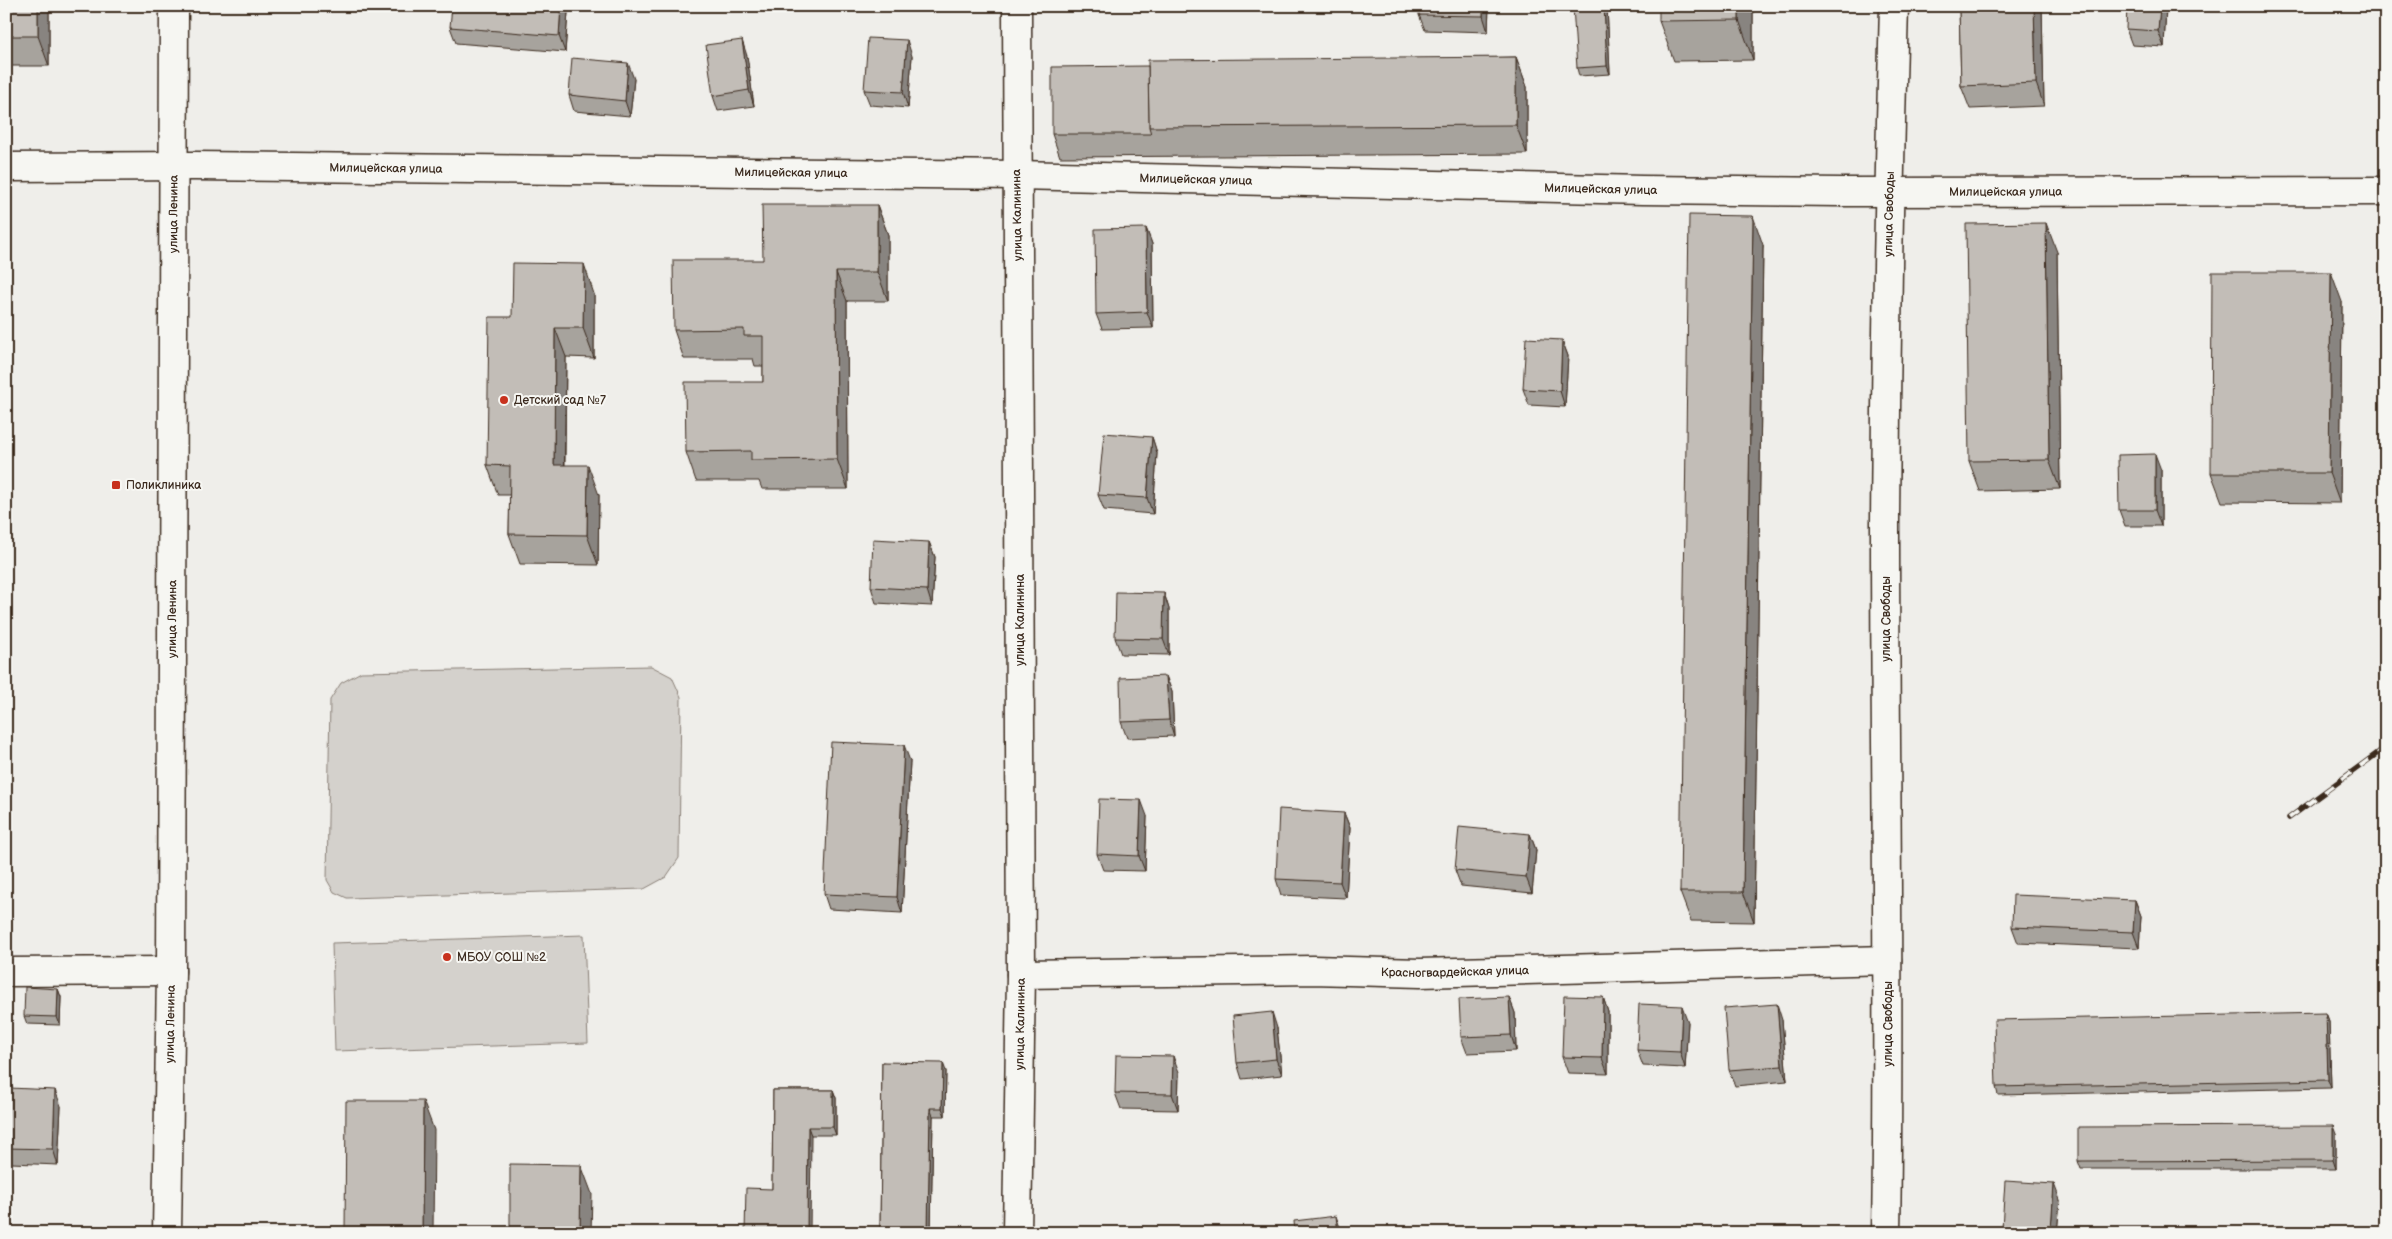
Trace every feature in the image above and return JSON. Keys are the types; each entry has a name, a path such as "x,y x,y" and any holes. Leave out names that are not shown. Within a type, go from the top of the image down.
{"street":[{"name":"улица Ленина","path":"168,1233 171,971 172,166 174,6"},
{"name":"улица Калинина","path":"1017,1233 1021,974 1020,379 1017,175 1018,6"},
{"name":"улица Свободы","path":"1886,1233 1885,523 1889,191 1894,6"},
{"name":"Милицейская улица","path":"6,167 172,166 1017,175 1642,190 2386,191"},
{"name":"Красногвардейская улица","path":"1021,974 1313,970 1420,973 1887,960"},
{"path":"6,972 171,971"}],"shaded area":[{"path":"651,666 672,677 681,697 679,858 666,877 644,889 347,898 334,892 327,880 330,700 341,683 361,672"},
{"path":"584,935 588,1043 335,1051 332,943"}],"building":[{"path":"6,6 38,6 38,36 6,36"},
{"path":"452,6 561,6 559,36 450,27"},
{"path":"1419,6 1483,6 1483,16 1419,15"},
{"path":"1573,6 1604,6 1607,66 1577,68"},
{"path":"1659,6 1739,6 1739,20 1659,21"},
{"path":"1959,6 2034,6 2036,83 1961,86"},
{"path":"2127,6 2160,6 2158,31 2126,29"},
{"path":"2383,6 2386,6 2386,84 2382,83"},
{"path":"868,38 907,40 903,92 864,90"},
{"path":"742,40 749,90 713,96 706,45"},
{"path":"1516,57 1516,125 1149,127 1148,60"},
{"path":"572,58 628,63 625,101 569,95"},
{"path":"1148,66 1149,127 1151,134 1052,134 1052,67"},
{"path":"762,205 877,205 877,272 836,272 837,459 751,460 751,451 686,452 685,382 763,382 763,336 744,336 744,329 674,330 673,260 763,260"},
{"path":"1689,215 1753,216 1743,892 1680,892"},
{"path":"2046,223 2049,460 1969,461 1966,224"},
{"path":"1146,228 1147,312 1096,314 1095,229"},
{"path":"513,263 584,264 583,328 555,328 554,465 588,465 587,535 509,534 510,466 487,465 489,317 512,317"},
{"path":"2212,272 2331,272 2329,473 2211,473"},
{"path":"1526,338 1562,340 1560,391 1523,389"},
{"path":"1104,433 1152,437 1147,498 1098,495"},
{"path":"2155,454 2155,510 2119,510 2118,455"},
{"path":"873,539 929,542 927,590 871,587"},
{"path":"1116,592 1164,593 1163,639 1115,638"},
{"path":"1166,676 1169,720 1121,722 1120,678"},
{"path":"831,742 904,745 897,897 824,894"},
{"path":"1099,799 1141,800 1139,856 1097,854"},
{"path":"1279,809 1344,813 1340,882 1276,879"},
{"path":"1459,827 1530,834 1526,877 1455,870"},
{"path":"2013,895 2135,900 2133,932 2012,927"},
{"path":"25,987 58,989 57,1017 24,1016"},
{"path":"1564,996 1603,997 1602,1058 1562,1057"},
{"path":"1509,997 1511,1035 1461,1037 1459,999"},
{"path":"1639,1004 1682,1006 1680,1052 1637,1050"},
{"path":"1777,1004 1782,1066 1729,1070 1724,1008"},
{"path":"1272,1012 1276,1059 1237,1063 1233,1016"},
{"path":"2326,1013 2328,1080 1996,1087 1994,1020"},
{"path":"1116,1055 1173,1056 1172,1094 1115,1093"},
{"path":"882,1062 943,1063 942,1108 930,1108 928,1233 880,1233"},
{"path":"9,1088 55,1090 53,1149 6,1148"},
{"path":"773,1090 833,1090 833,1127 808,1127 807,1233 745,1233 746,1188 772,1189"},
{"path":"346,1101 423,1101 422,1233 345,1233"},
{"path":"2333,1126 2333,1160 2078,1161 2078,1127"},
{"path":"510,1164 581,1165 580,1233 510,1233"},
{"path":"2005,1181 2054,1184 2051,1230 2002,1228"},
{"path":"1336,1216 1338,1233 1295,1233 1294,1221"}],"railway":[{"path":"2289,818 2386,747"}],"place":[{"name":"Детский сад №7","path":"504,400"},
{"name":"Поликлиника","path":"116,485"},
{"name":"МБОУ СОШ №2","path":"447,957"}]}
